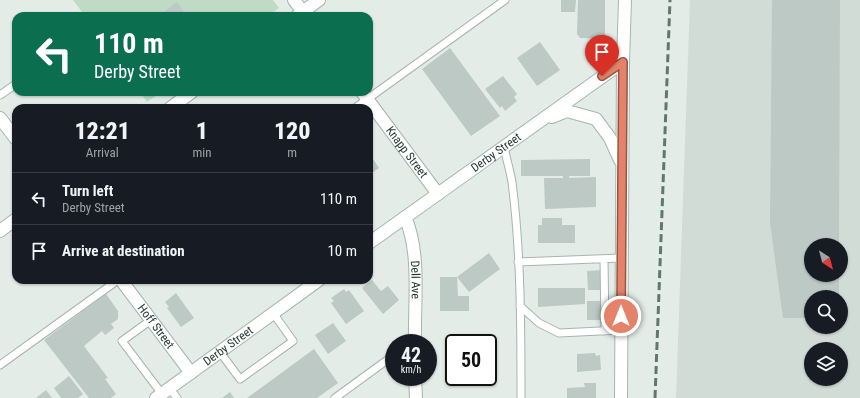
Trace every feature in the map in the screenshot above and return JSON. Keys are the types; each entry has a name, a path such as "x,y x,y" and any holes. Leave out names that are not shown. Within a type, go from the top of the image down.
{"main road":[{"path":"294,0 300,12"},
{"path":"305,12 319,0"},
{"path":"621,398 621,258 625,0"},
{"name":"Derby Street","path":"373,240 623,62"},
{"path":"176,104 186,96"},
{"name":"Knapp Street","path":"364,96 370,104"},
{"name":"Knapp Street","path":"373,108 438,194"},
{"path":"536,123 568,111 596,120 610,138 622,164"},
{"path":"0,118 12,134"},
{"name":"Dell Ave","path":"405,217 410,228 414,246 413,334"},
{"path":"0,231 12,222"},
{"name":"Hoff Street","path":"124,284 191,373"},
{"name":"Derby Street","path":"166,395 191,373 313,284"},
{"path":"415,386 416,398"}],"lane":[{"path":"373,90 505,0"},
{"path":"0,95 12,87"},
{"path":"504,146 511,181 518,262 521,398"},
{"path":"518,262 621,258"},
{"path":"604,259 605,331"},
{"path":"0,365 112,284"},
{"path":"520,306 539,323 559,333 621,330"},
{"path":"220,352 240,379 293,341 273,313"},
{"path":"151,320 122,341 166,395"},
{"path":"335,398 385,362"}],"shaded area":[{"path":"690,0 860,0 860,398 676,398"}],"green space":[{"path":"73,0 273,0 279,8 274,12 82,12"},
{"path":"143,96 155,96 147,102"}],"building":[{"path":"561,0 576,0 575,12 561,12"},
{"path":"578,0 605,0 605,39 580,38 577,34"},
{"path":"772,0 840,0 839,238 804,238 804,282 839,282 839,290 804,290 804,318 783,318 770,223"},
{"path":"177,2 184,12 166,12 165,11"},
{"path":"540,42 560,70 537,86 517,58"},
{"path":"450,48 500,116 471,136 422,69"},
{"path":"503,76 517,94 514,97 517,101 505,111 502,106 500,108 485,89"},
{"path":"373,159 379,168 373,172"},
{"path":"590,159 590,176 569,176 569,178 596,177 596,207 545,209 544,178 563,178 563,176 521,176 521,160"},
{"path":"542,218 562,218 562,225 575,225 575,243 538,243 538,225 542,225"},
{"path":"489,253 500,269 469,292 457,277"},
{"path":"601,270 601,290 588,290 587,271"},
{"path":"440,277 457,277 458,296 469,296 469,311 440,311"},
{"path":"373,281 381,291 388,286 399,300 383,314 362,288 367,284 373,284"},
{"path":"538,288 585,288 585,304 538,307"},
{"path":"344,289 346,292 349,290 364,311 346,324 331,303 334,301 331,298"},
{"path":"176,293 194,318 181,327 167,308 169,307 165,302"},
{"path":"106,294 118,311 118,319 111,324 114,328 105,335 102,331 84,346 108,378 105,379 116,394 111,398 89,398 44,340"},
{"path":"587,301 602,301 602,320 587,320"},
{"path":"333,323 346,341 328,354 315,335"},
{"path":"314,349 338,383 317,398 247,398"},
{"path":"595,353 596,356 600,355 601,370 577,372 577,354"},
{"path":"69,376 83,394 78,398 61,398 54,388"},
{"path":"584,383 596,383 596,398 567,398 567,388 585,387"},
{"path":"46,390 52,398 36,398"},
{"path":"230,392 234,398 222,398"}],"railway":[{"path":"655,398 670,0"}],"route":[{"path":"602,76 623,62 621,316"}]}
